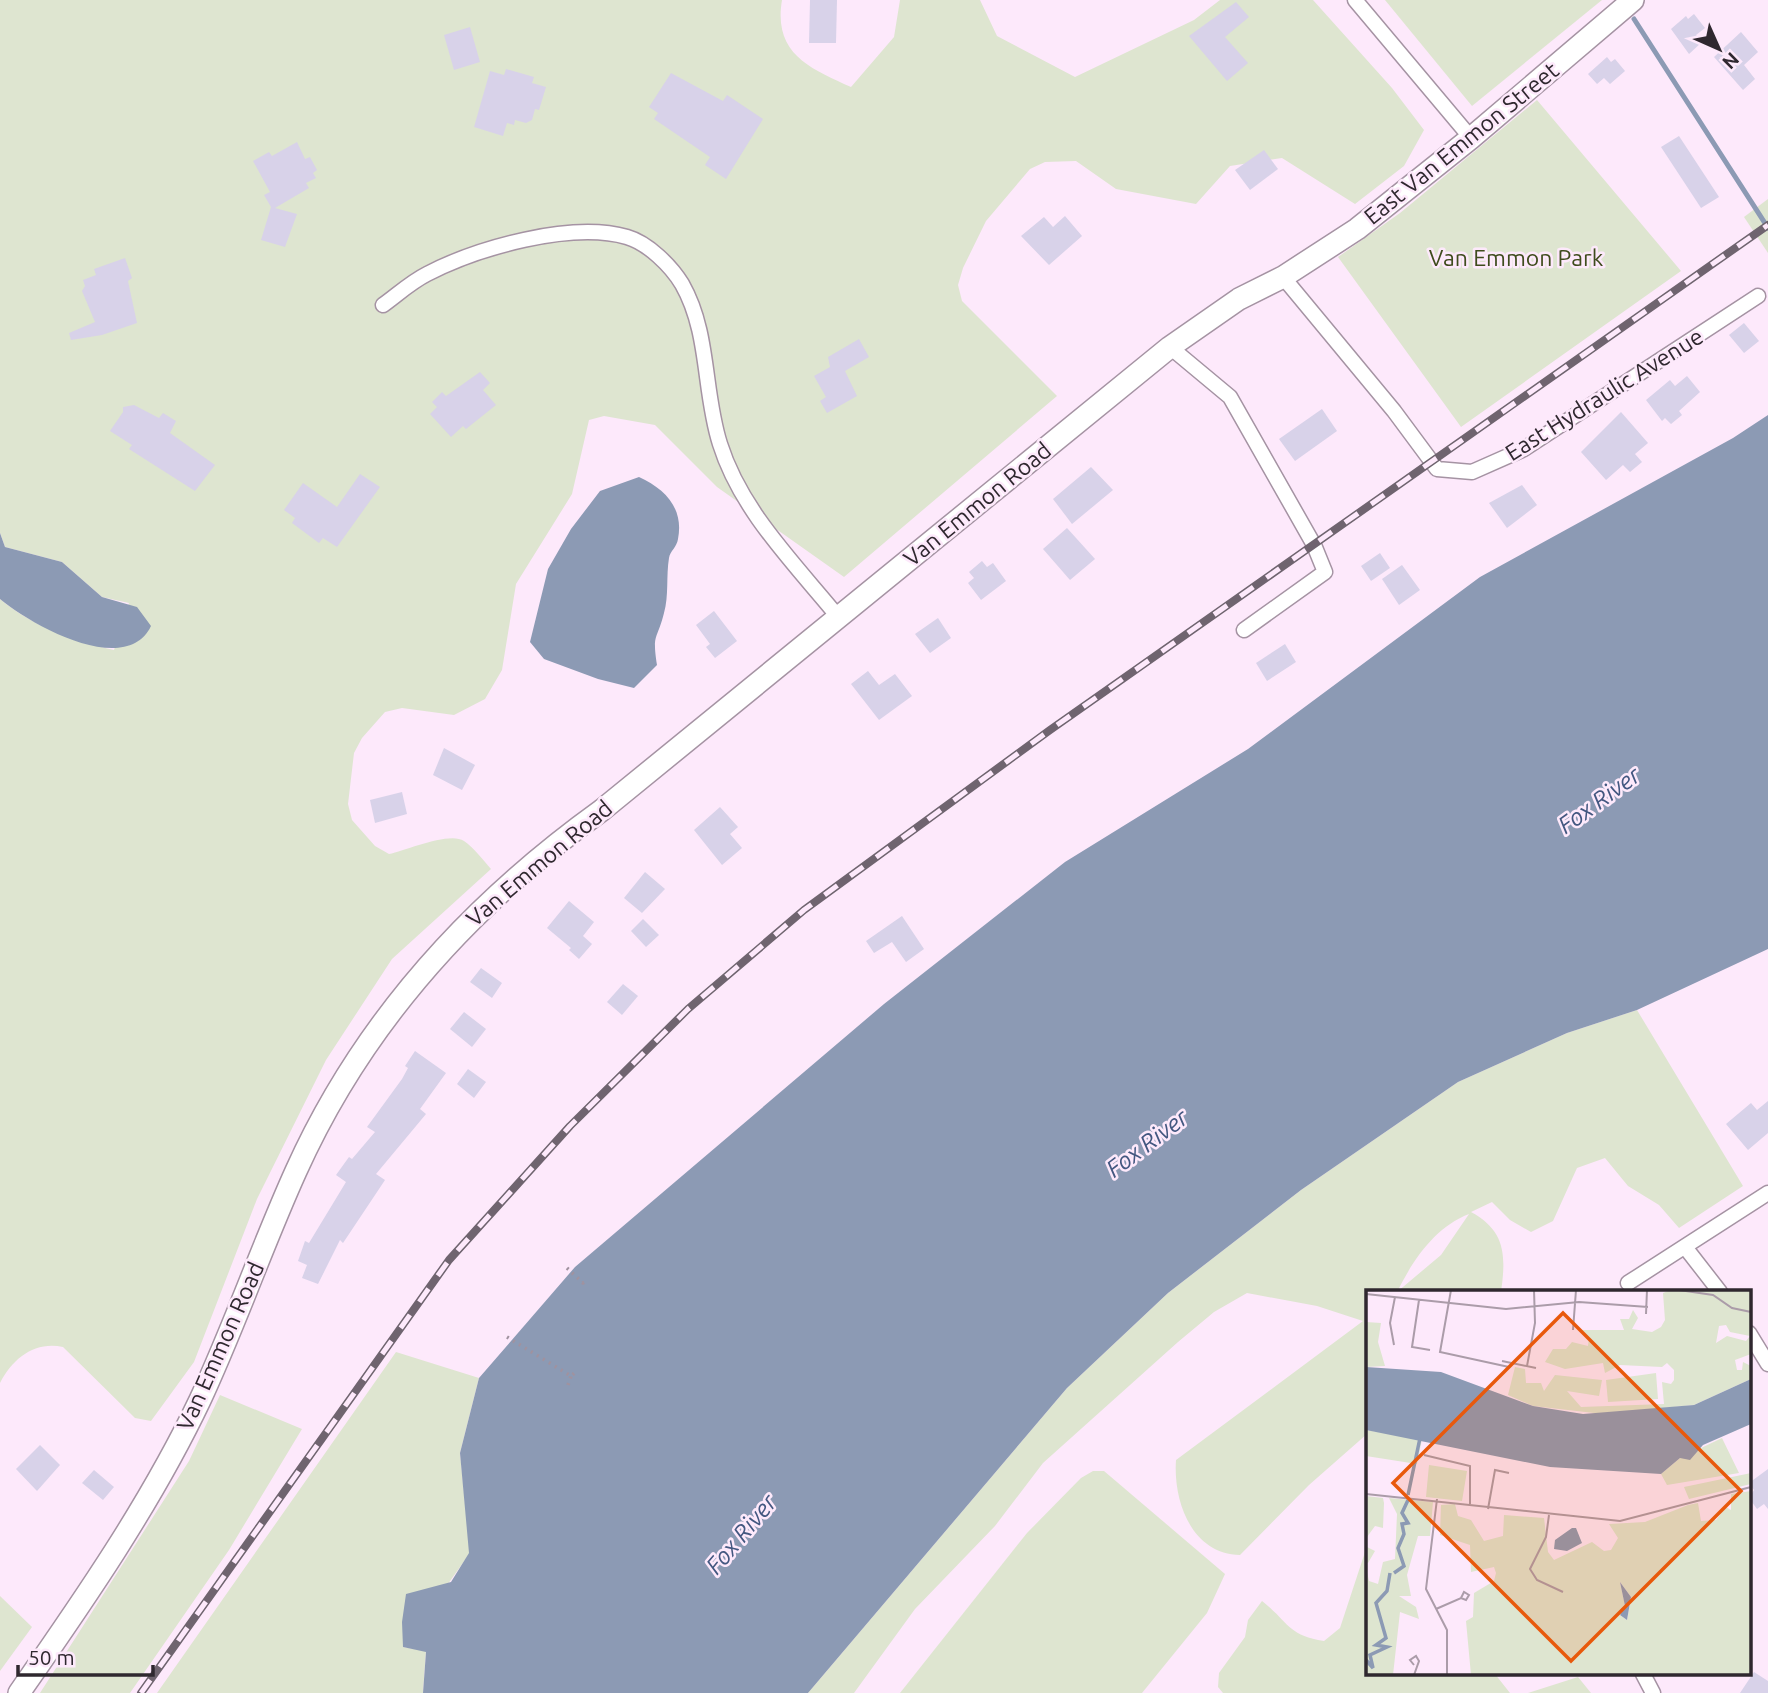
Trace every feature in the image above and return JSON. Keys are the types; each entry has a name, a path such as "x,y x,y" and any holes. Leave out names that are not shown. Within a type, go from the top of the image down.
{"street":[{"path":"1355,0 1471,138"},
{"name":"East Van Emmon Street","path":"1283,278 1357,229 1471,138 1633,0"},
{"path":"383,305 426,275 493,247 570,232 628,237 662,259 681,284 698,321 719,443 742,493 767,530 839,618"},
{"name":"East Hydraulic Avenue","path":"1283,278 1394,411 1437,469 1472,472 1524,449 1758,296"},
{"name":"Van Emmon Road","path":"19,1693 158,1479 199,1402 312,1138 356,1059 392,1007 450,939 509,883 1170,347 1239,299 1283,278"},
{"path":"1170,347 1230,397 1314,545 1325,572 1244,631"},
{"path":"1628,1283 1768,1193"},
{"path":"1685,1247 1718,1290"},
{"path":"1750,1335 1768,1364"},
{"path":"1644,1676 1653,1693"}],"path":[{"path":"567,1268 583,1283 587,1279"},
{"path":"508,1337 571,1376"},
{"path":"568,1385 571,1376 577,1371"}],"green space":[{"path":"0,0 782,0 783,34 789,46 809,65 851,87 894,37 900,0 980,0 997,36 1075,77 1194,20 1220,0 1313,0 1392,88 1424,130 1404,166 1355,204 1282,158 1230,166 1196,204 1116,189 1076,161 1045,162 1030,169 986,221 963,268 958,285 962,301 1057,396 844,577 717,487 655,425 604,416 589,420 572,494 516,584 502,670 485,699 454,715 402,708 385,712 362,738 354,753 348,804 352,820 375,846 389,854 439,840 457,839 471,847 491,869 392,959 326,1060 257,1199 194,1362 151,1421 135,1418 63,1347 43,1347 26,1353 11,1366 0,1383 0,599 12,609 54,631 114,650 129,603 102,597 62,562 5,547 0,533"},
{"path":"1385,0 1602,0 1472,106"},
{"name":"Van Emmon Park","path":"1537,100 1681,271 1461,427 1338,257 1400,213"},
{"path":"1768,199 1768,253 1744,217"},
{"path":"1637,1010 1743,1186 1679,1228 1659,1205 1628,1186 1605,1158 1577,1168 1553,1221 1531,1232 1510,1220 1492,1202 1471,1212 1491,1227 1501,1246 1501,1290 1399,1290 1441,1255 1469,1214 1446,1227 1426,1246 1398,1290 1366,1290 1366,1435 1309,1485 1240,1555 1209,1546 1189,1523 1178,1492 1176,1460 1363,1321 1317,1306 1247,1293 1214,1312 1178,1342 1043,1463 995,1526 915,1609 854,1693 808,1693 1067,1388 1168,1293 1301,1190 1458,1082 1567,1033"},
{"path":"396,1352 479,1378 460,1453 470,1553 403,1647 426,1651 423,1693 157,1693"},
{"path":"220,1395 302,1429 229,1550 130,1693 40,1693 189,1461"},
{"path":"1093,1471 1104,1471 1225,1574 1207,1613 1142,1693 900,1693 1027,1533 1081,1478"},
{"path":"1366,1549 1366,1676 1497,1676 1510,1693 1223,1693 1218,1687 1219,1673 1245,1637 1248,1620 1262,1601 1289,1627 1302,1635 1324,1641 1340,1628"},
{"path":"0,1596 32,1627 0,1671"},
{"path":"1578,1677 1591,1693 1528,1693"}],"water":[{"name":"Fox River","path":"1768,415 1768,949 1637,1010 1567,1033 1458,1082 1301,1190 1168,1293 1067,1388 808,1693 423,1693 426,1652 403,1647 402,1622 406,1594 451,1582 469,1553 460,1453 479,1378 575,1267 884,1004 1065,862 1248,749 1480,577 1733,438"},
{"path":"639,477 657,487 670,501 678,518 679,528 677,542 669,558 666,606 655,642 657,665 634,688 598,679 544,659 530,642 548,569 571,529 600,491"},
{"path":"0,533 5,547 62,562 102,597 137,607 151,626 139,641 121,647 100,647 78,642 33,622 0,599"}],"building":[{"path":"810,0 837,0 836,43 809,43"},
{"path":"1236,2 1249,17 1225,37 1248,63 1227,81 1189,36"},
{"path":"1694,14 1705,28 1696,35 1702,42 1689,54 1671,29 1686,16 1688,19"},
{"path":"470,27 480,62 454,70 444,35"},
{"path":"1741,32 1758,52 1744,65 1755,79 1743,90 1714,57"},
{"path":"1607,57 1611,62 1615,59 1625,71 1610,84 1604,78 1597,84 1588,74"},
{"path":"506,69 534,77 532,83 546,87 539,110 535,109 532,120 526,123 515,120 514,125 507,123 503,136 474,127 490,71 504,75"},
{"path":"671,73 723,101 727,95 763,119 726,179 705,165 710,157 654,119 658,113 649,107"},
{"path":"1679,136 1719,197 1701,208 1661,147"},
{"path":"297,142 305,159 310,157 317,170 313,173 316,178 306,183 309,188 275,208 297,214 285,247 261,240 271,207 264,195 270,192 253,161 269,152 272,156"},
{"path":"1264,150 1278,169 1250,190 1235,170"},
{"path":"1065,216 1082,236 1049,265 1021,236 1044,217 1053,227"},
{"path":"125,258 132,278 128,281 137,323 102,335 71,340 69,333 95,322 82,291 85,286 83,280 96,275 94,269"},
{"path":"1744,323 1759,341 1744,353 1729,335"},
{"path":"859,339 869,357 845,371 857,396 827,413 820,401 826,397 814,376 830,367 828,357"},
{"path":"480,372 490,383 483,390 496,405 466,429 463,426 451,437 430,414 437,407 432,402 442,392 446,396"},
{"path":"1687,376 1700,392 1679,411 1682,415 1671,424 1665,418 1662,421 1646,400 1670,380 1675,386"},
{"path":"134,405 159,418 163,413 176,421 170,433 215,465 195,491 129,449 132,445 110,431 123,412 123,407"},
{"path":"1322,409 1337,431 1295,461 1279,439"},
{"path":"1621,412 1648,443 1635,454 1642,462 1630,472 1623,465 1606,480 1581,452"},
{"path":"1091,467 1113,490 1072,524 1053,499"},
{"path":"360,474 380,487 337,547 323,538 319,543 292,523 295,518 284,510 303,483 337,507"},
{"path":"1522,485 1537,505 1507,528 1489,503"},
{"path":"1067,528 1095,559 1070,580 1043,549"},
{"path":"1380,553 1390,568 1371,581 1361,566"},
{"path":"982,561 987,567 993,563 1006,581 981,600 968,583 974,578 969,572"},
{"path":"1402,565 1420,590 1399,605 1382,579"},
{"path":"714,611 737,641 715,658 706,647 710,644 696,625"},
{"path":"938,618 951,638 930,653 915,634"},
{"path":"1285,644 1296,662 1267,681 1256,663"},
{"path":"868,671 879,685 895,674 912,696 879,720 851,684"},
{"path":"444,748 475,765 462,790 433,775"},
{"path":"402,792 407,814 375,823 370,800"},
{"path":"720,807 738,827 730,834 742,848 722,865 694,830"},
{"path":"645,872 665,889 642,913 624,898"},
{"path":"569,901 594,922 583,936 592,944 579,959 569,950 571,948 547,928"},
{"path":"902,916 924,949 906,962 892,942 874,953 866,941"},
{"path":"643,919 659,935 646,947 631,931"},
{"path":"481,968 502,983 492,998 470,982"},
{"path":"623,984 638,996 622,1015 607,1002"},
{"path":"464,1012 486,1029 472,1047 450,1029"},
{"path":"415,1051 446,1073 420,1109 426,1114 376,1174 385,1180 343,1243 340,1240 318,1284 302,1278 307,1265 298,1261 305,1241 309,1243 346,1182 336,1175 349,1157 352,1159 375,1132 367,1127 402,1079 408,1068 405,1066"},
{"path":"468,1069 486,1082 474,1098 457,1084"},
{"path":"1768,1101 1768,1133 1748,1150 1726,1124 1751,1103 1757,1110"},
{"path":"40,1445 60,1465 37,1491 16,1469"},
{"path":"1768,1469 1768,1509 1764,1504 1757,1509 1750,1499 1754,1490 1750,1482"},
{"path":"94,1470 114,1487 103,1500 82,1483"},
{"path":"1754,1672 1768,1681 1768,1693 1740,1693"}],"waterway":[{"path":"1634,19 1768,228"}],"railway":[{"path":"141,1693 449,1260 570,1126 688,1009 804,910 1050,730 1768,225"}]}
